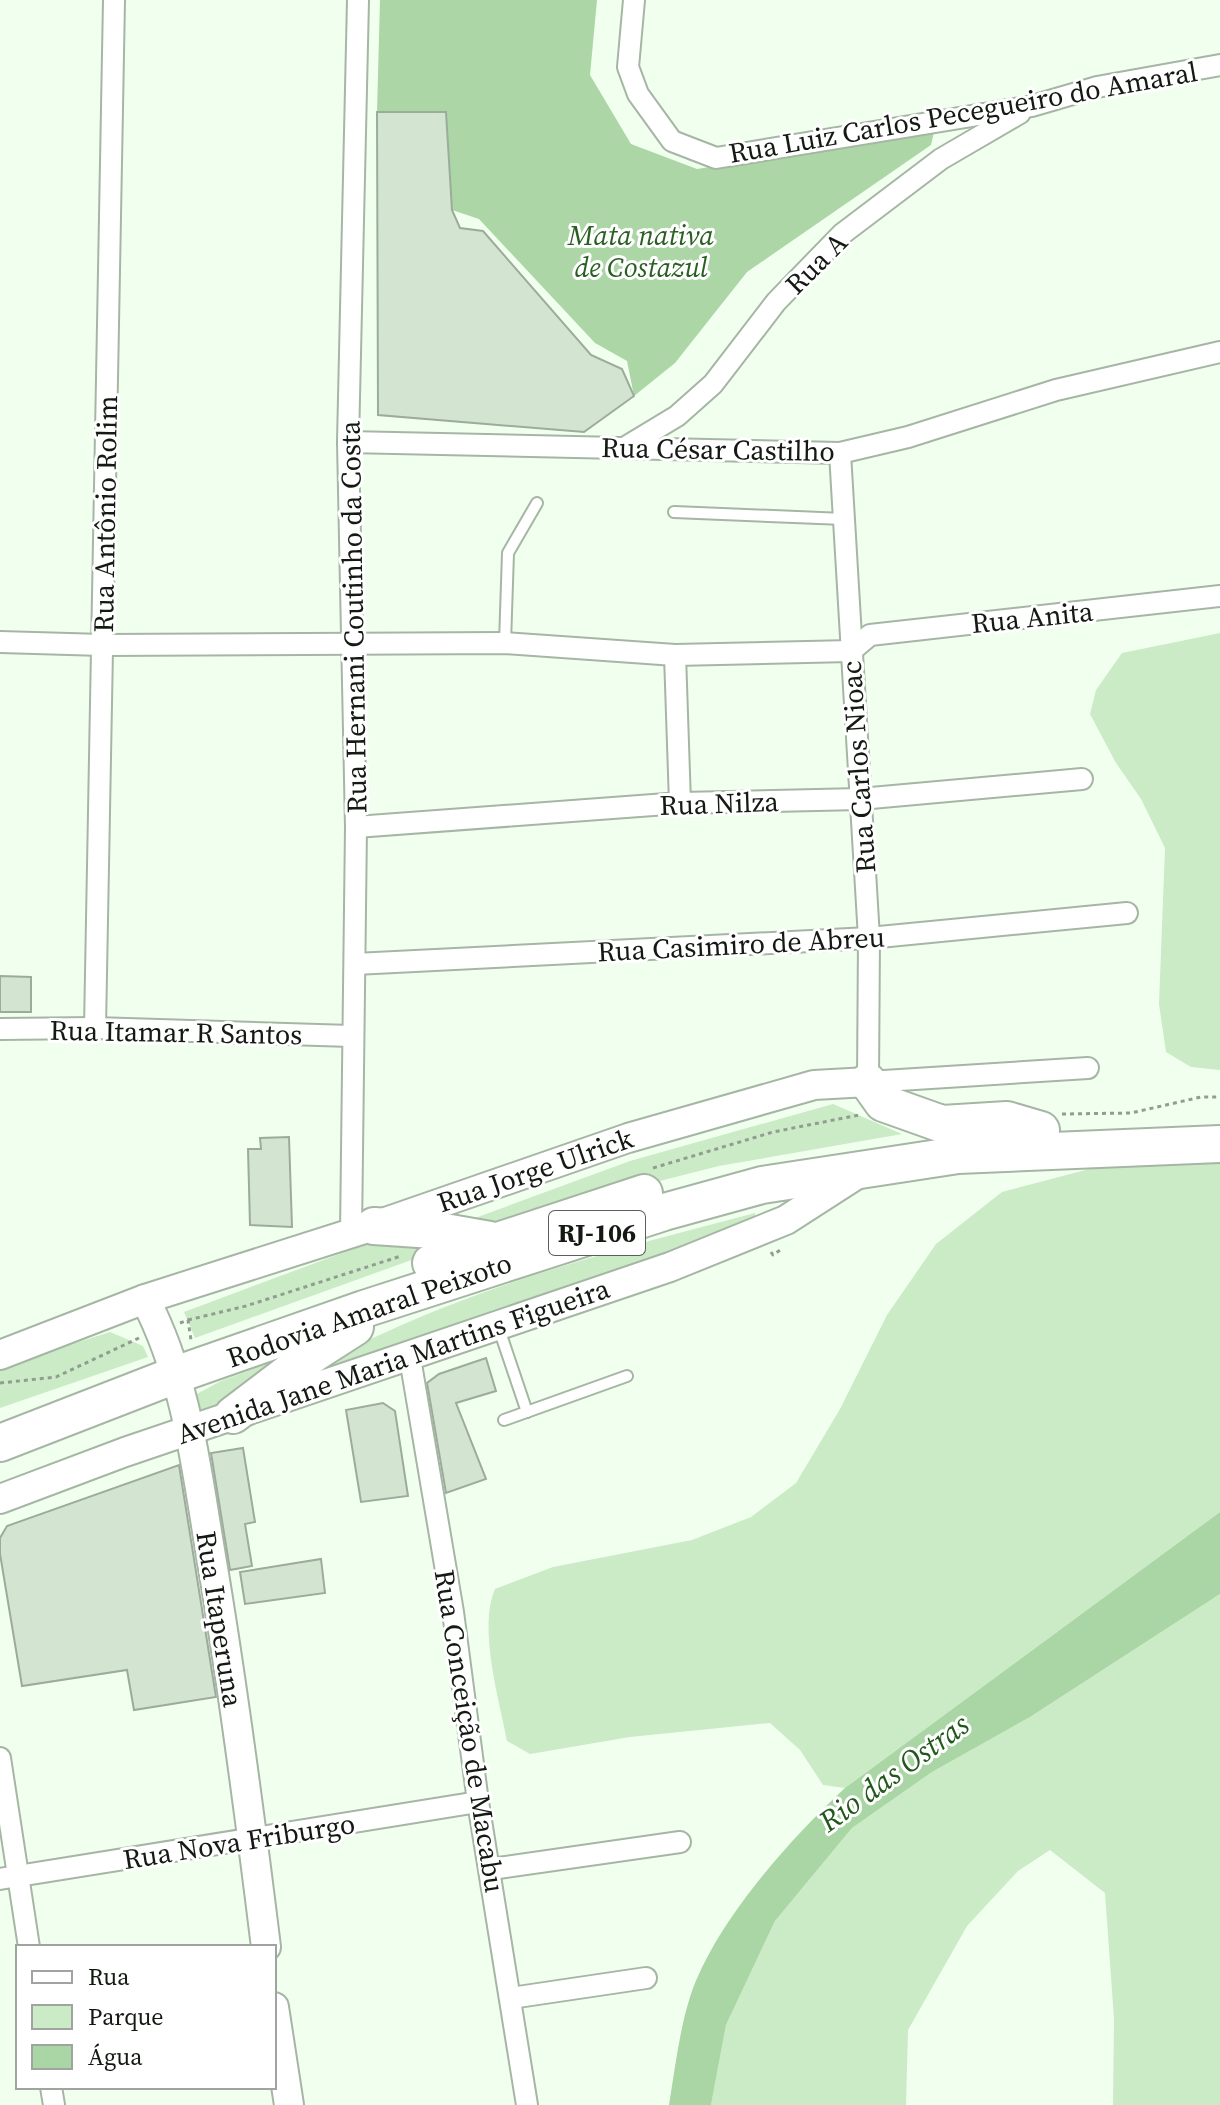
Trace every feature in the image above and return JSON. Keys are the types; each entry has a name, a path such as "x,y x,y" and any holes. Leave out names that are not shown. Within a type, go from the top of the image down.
{"highway":[{"path":"868,1082 883,1103 942,1124 1007,1120 1041,1130"},
{"name":"Rodovia Amaral Peixoto","path":"0,1418 176,1350 491,1241 620,1199 753,1166 973,1133 1220,1125"},
{"name":"Rodovia Amaral Peixoto","path":"0,1443 176,1350 428,1288 664,1212 762,1185 958,1155 1073,1147 1220,1144"},
{"path":"362,1230 433,1230 491,1241"},
{"path":"233,1415 343,1334 428,1288"},
{"path":"0,1464 165,1406 176,1350"}],"main road":[{"name":"Rua Jorge Ulrick","path":"0,1355 145,1299 362,1230 643,1133 814,1085 868,1082"},
{"name":"Avenida Jane Maria Martins Figueira","path":"0,1499 233,1415 410,1358 670,1267 786,1220 863,1170"},
{"path":"762,1185 786,1220"},
{"name":"Rua Itaperuna","path":"145,1299 176,1350 253,1840 266,1945"},
{"path":"276,2027 289,2105"}],"street":[{"name":"Rua Antônio Rolim","path":"95,1028 114,0"},
{"name":"Rua Hernani Coutinho da Costa","path":"358,0 348,442 356,827 351,1036 362,1230"},
{"name":"Rua Luiz Carlos Pecegueiro do Amaral","path":"634,0 628,67 638,94 672,141 716,158 1032,106 1097,87 1220,65"},
{"name":"Rua A","path":"624,448 677,416 713,384 776,302 842,234 941,159 1032,106"},
{"name":"Rua César Castilho","path":"348,442 840,453 908,437 1056,390 1220,352"},
{"name":"Rua Carlos Nioac","path":"840,453 869,938 868,1082"},
{"name":"Rua Anita","path":"851,651 870,635 1220,596"},
{"path":"0,642 103,645 505,643 675,655 851,651"},
{"path":"675,655 680,803"},
{"name":"Rua Nilza","path":"356,827 680,803 860,799 1082,779"},
{"name":"Rua Casimiro de Abreu","path":"355,964 869,938 1127,913"},
{"name":"Rua Itamar R Santos","path":"0,1029 95,1028 351,1036"},
{"name":"Rua Jorge Ulrick","path":"868,1082 1088,1068"},
{"name":"Rua Conceição de Macabu","path":"410,1358 453,1612 478,1802 527,2105"},
{"path":"0,1758 9,1878 28,1945"},
{"name":"Rua Nova Friburgo","path":"9,1878 478,1802"},
{"path":"491,1869 680,1842"},
{"path":"511,1998 646,1978"}],"lane":[{"path":"505,643 508,553 537,503"},
{"path":"674,512 844,519"},
{"path":"499,1327 527,1412"},
{"path":"504,1420 627,1376"}],"path":[{"path":"176,1350 188,1320 176,1350"},
{"path":"0,1383 56,1377 176,1350"}],"green space":[{"name":"Mata nativa de Costazul","path":"380,0 597,0 590,75 631,144 697,169 934,132 931,145 747,272 675,363 634,396 627,361 595,343 479,219 452,210 446,113 377,112"},
{"path":"1220,633 1220,1070 1191,1067 1166,1052 1159,1004 1165,848 1141,799 1116,763 1090,714 1096,690 1122,653"},
{"path":"833,1104 902,1134 719,1166 628,1189 493,1232 442,1226 475,1218 630,1161"},
{"path":"1220,1163 1220,1512 845,1788 823,1785 800,1750 770,1723 630,1737 530,1754 507,1741 489,1643 490,1605 495,1589 553,1567 692,1540 751,1517 796,1483 840,1409 887,1315 936,1244 1002,1192 1093,1168"},
{"path":"755,1213 756,1226 661,1254 336,1371 299,1378 350,1349 462,1300 580,1261"},
{"path":"366,1244 442,1249 195,1338 184,1312"},
{"path":"110,1332 143,1346 148,1357 0,1408 0,1367"},
{"path":"283,1358 238,1401 199,1415 193,1396 221,1381"},
{"path":"1220,1594 1220,2105 1113,2105 1114,2019 1105,1893 1050,1850 1018,1871 967,1926 908,2030 906,2105 711,2105 726,2025 775,1921 852,1828 932,1772 1030,1717"}],"water":[{"name":"Rio das Ostras","path":"1220,1512 1220,1594 1030,1717 932,1772 852,1828 775,1921 726,2025 711,2105 669,2105 683,2024 701,1969 735,1913 801,1832 845,1788"}],"building":[{"path":"377,112 446,112 452,210 460,228 483,231 591,355 622,369 634,396 584,432 378,415"},
{"path":"0,976 31,977 31,1012 0,1012"},
{"path":"289,1137 292,1227 250,1225 248,1149 261,1149 260,1138"},
{"path":"486,1358 496,1391 456,1403 486,1479 446,1493 427,1383 439,1374"},
{"path":"383,1403 395,1411 408,1496 361,1502 346,1410"},
{"path":"243,1448 255,1522 245,1524 252,1566 230,1570 211,1453"},
{"path":"179,1465 216,1697 134,1710 127,1670 22,1686 0,1554 0,1538 7,1526"},
{"path":"321,1559 325,1593 245,1604 240,1572"}]}
